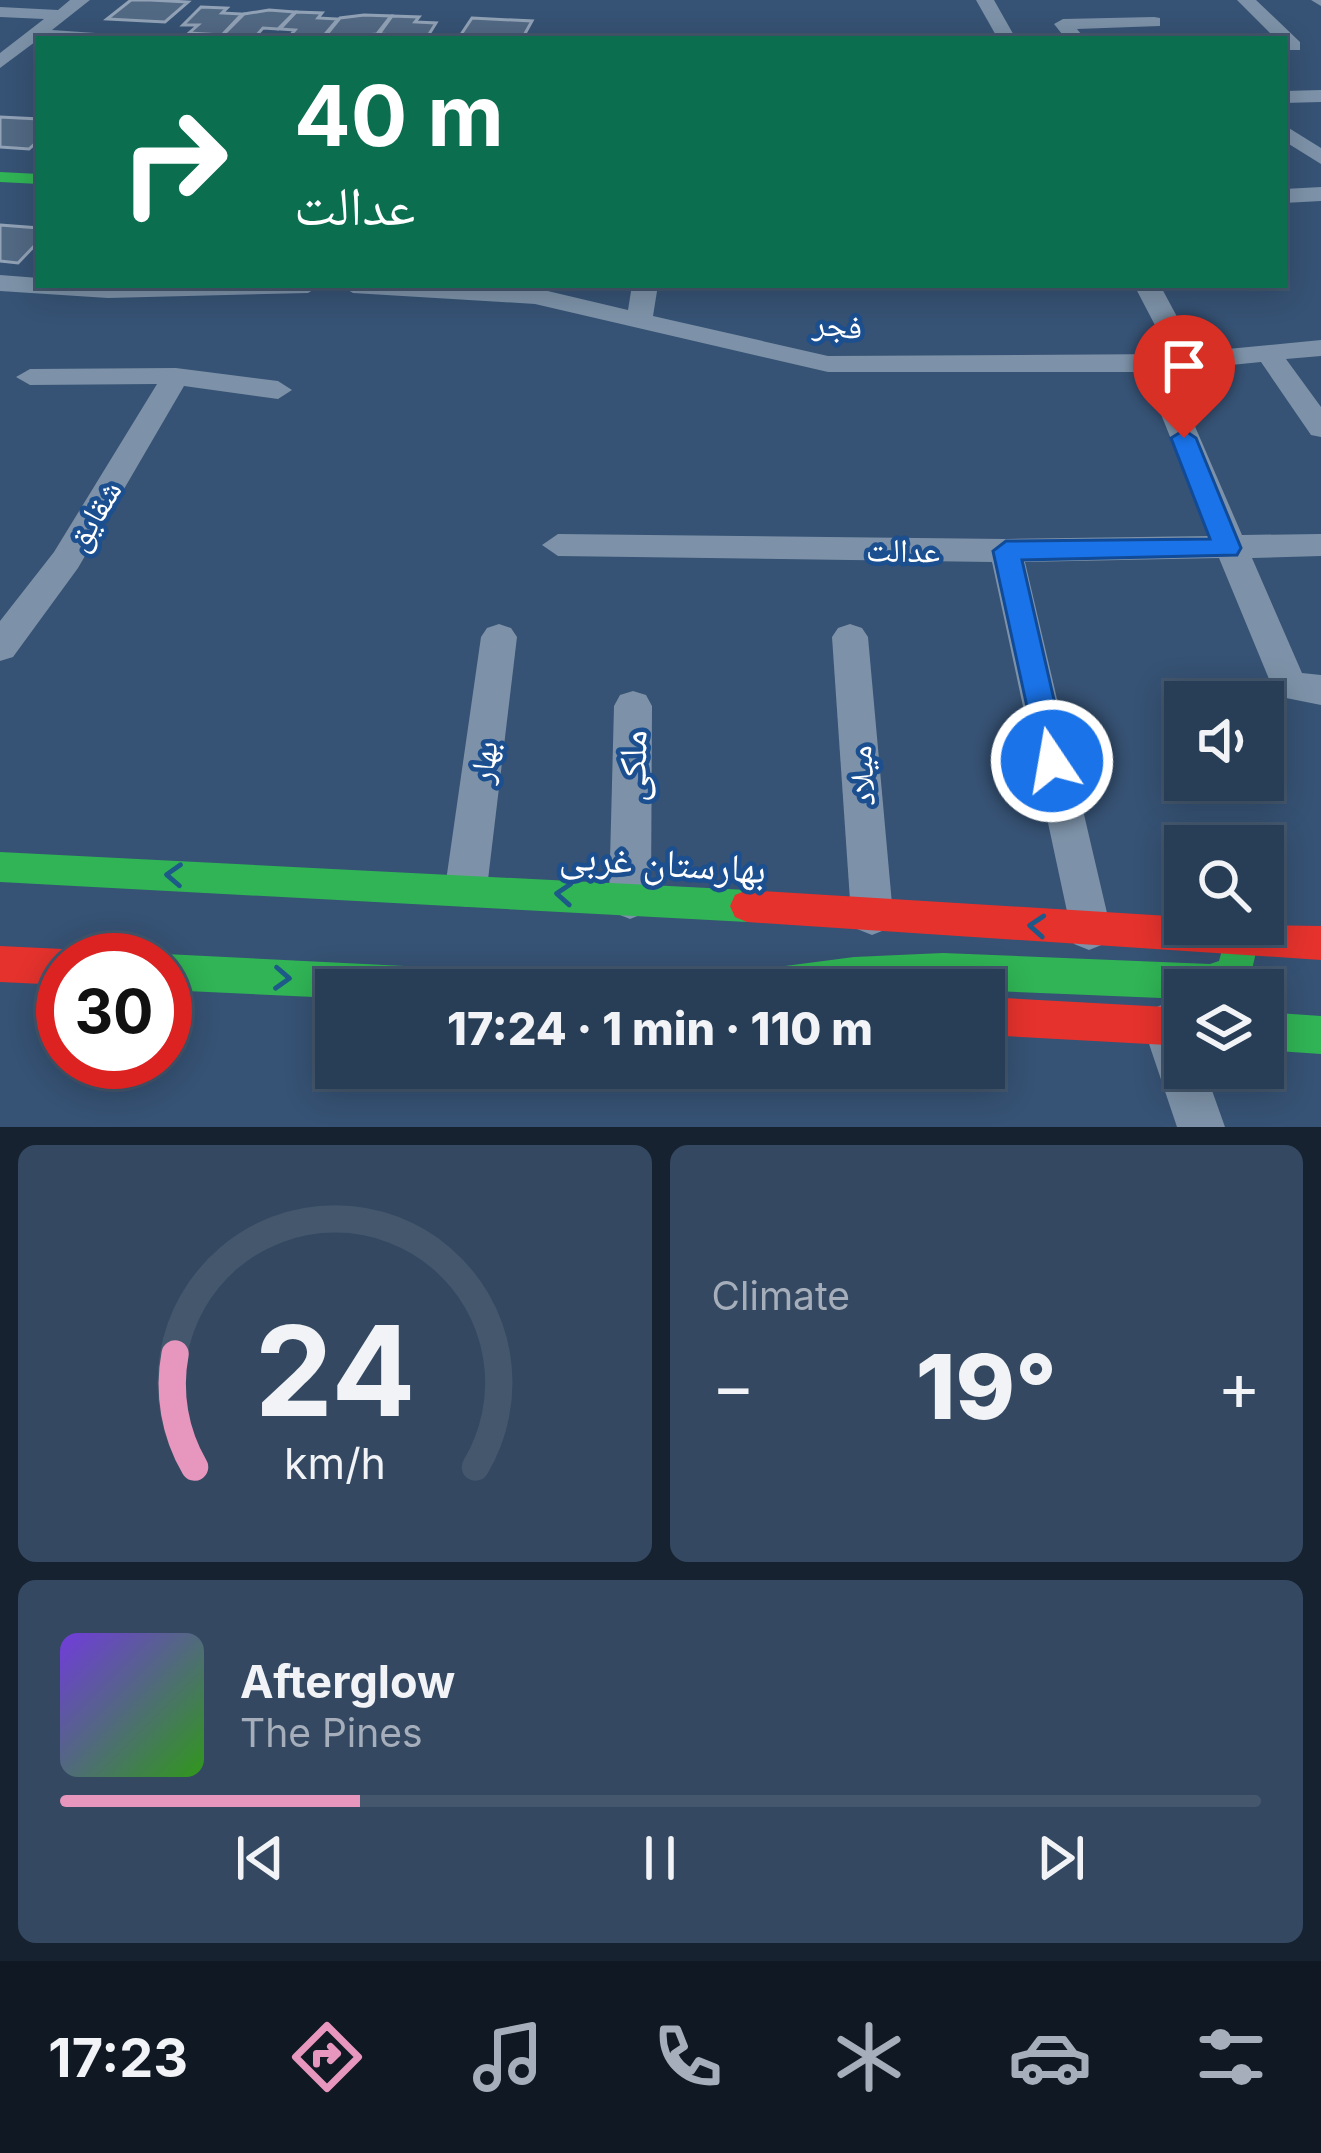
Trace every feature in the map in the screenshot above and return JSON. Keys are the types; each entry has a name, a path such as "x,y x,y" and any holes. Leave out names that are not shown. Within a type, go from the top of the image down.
{"main road":[{"path":"0,177 36,179"},
{"name":"بهارستان غربی","path":"0,867 466,888 1164,935"},
{"name":"بهارستان غربی","path":"1284,942 1321,944"},
{"path":"1005,974 1210,982 1235,973 1240,945"},
{"path":"0,964 36,966"},
{"path":"192,973 315,980"},
{"path":"1005,1017 1164,1026"},
{"path":"1284,1032 1321,1035"}],"street":[{"path":"0,62 81,0"},
{"path":"985,0 1005,36"},
{"path":"1135,0 1168,36"},
{"path":"1246,0 1284,36"},
{"path":"0,12 62,15"},
{"path":"1074,36 1064,23 1154,22"},
{"path":"36,35 54,36"},
{"path":"1287,39 1294,46"},
{"path":"1287,98 1321,97"},
{"path":"1287,133 1316,151"},
{"path":"1287,196 1321,194"},
{"path":"0,283 36,285"},
{"path":"77,288 188,288"},
{"name":"فجر","path":"403,288 535,296 828,364 1154,364 1321,348"},
{"path":"639,322 645,288"},
{"path":"1149,288 1186,361"},
{"path":"1268,353 1321,428"},
{"path":"1154,364 1288,686 1321,690"},
{"path":"30,377 176,376 278,390"},
{"name":"شقایق","path":"0,647 66,560 176,376"},
{"name":"عدالت","path":"558,545 1006,551 1321,544"},
{"path":"1006,551 1089,930"},
{"name":"بهار","path":"466,888 500,637"},
{"name":"میلاد","path":"850,637 872,915"},
{"name":"ملکی","path":"630,898 633,706"},
{"path":"1191,1089 1201,1127"}],"building":[{"path":"131,0 188,2 165,22 107,19"},
{"path":"201,7 242,14 222,35 189,33 198,25 183,25"},
{"path":"295,12 278,29 263,28 256,36 223,35 244,14"},
{"path":"296,12 338,19 324,36 290,36 295,30 280,29"},
{"path":"391,16 377,34 325,36 340,18"},
{"path":"392,16 436,23 428,36 379,34"},
{"path":"472,18 532,21 524,36 460,36"},
{"path":"0,117 36,119 36,143 29,149 0,147"},
{"path":"0,225 36,228 36,244 18,263 0,261"}],"traffic: fast":[{"path":"0,177 36,179"},
{"path":"0,867 747,906"},
{"path":"1005,974 1210,982 1235,973 1240,945"},
{"path":"192,973 315,980"},
{"path":"1284,1032 1321,1035"}],"traffic: jam":[{"path":"747,906 1321,943"},
{"path":"0,964 36,966"},
{"path":"1005,1017 1164,1026"}],"route":[{"path":"1052,761 1006,551 1228,548 1184,438"}]}
